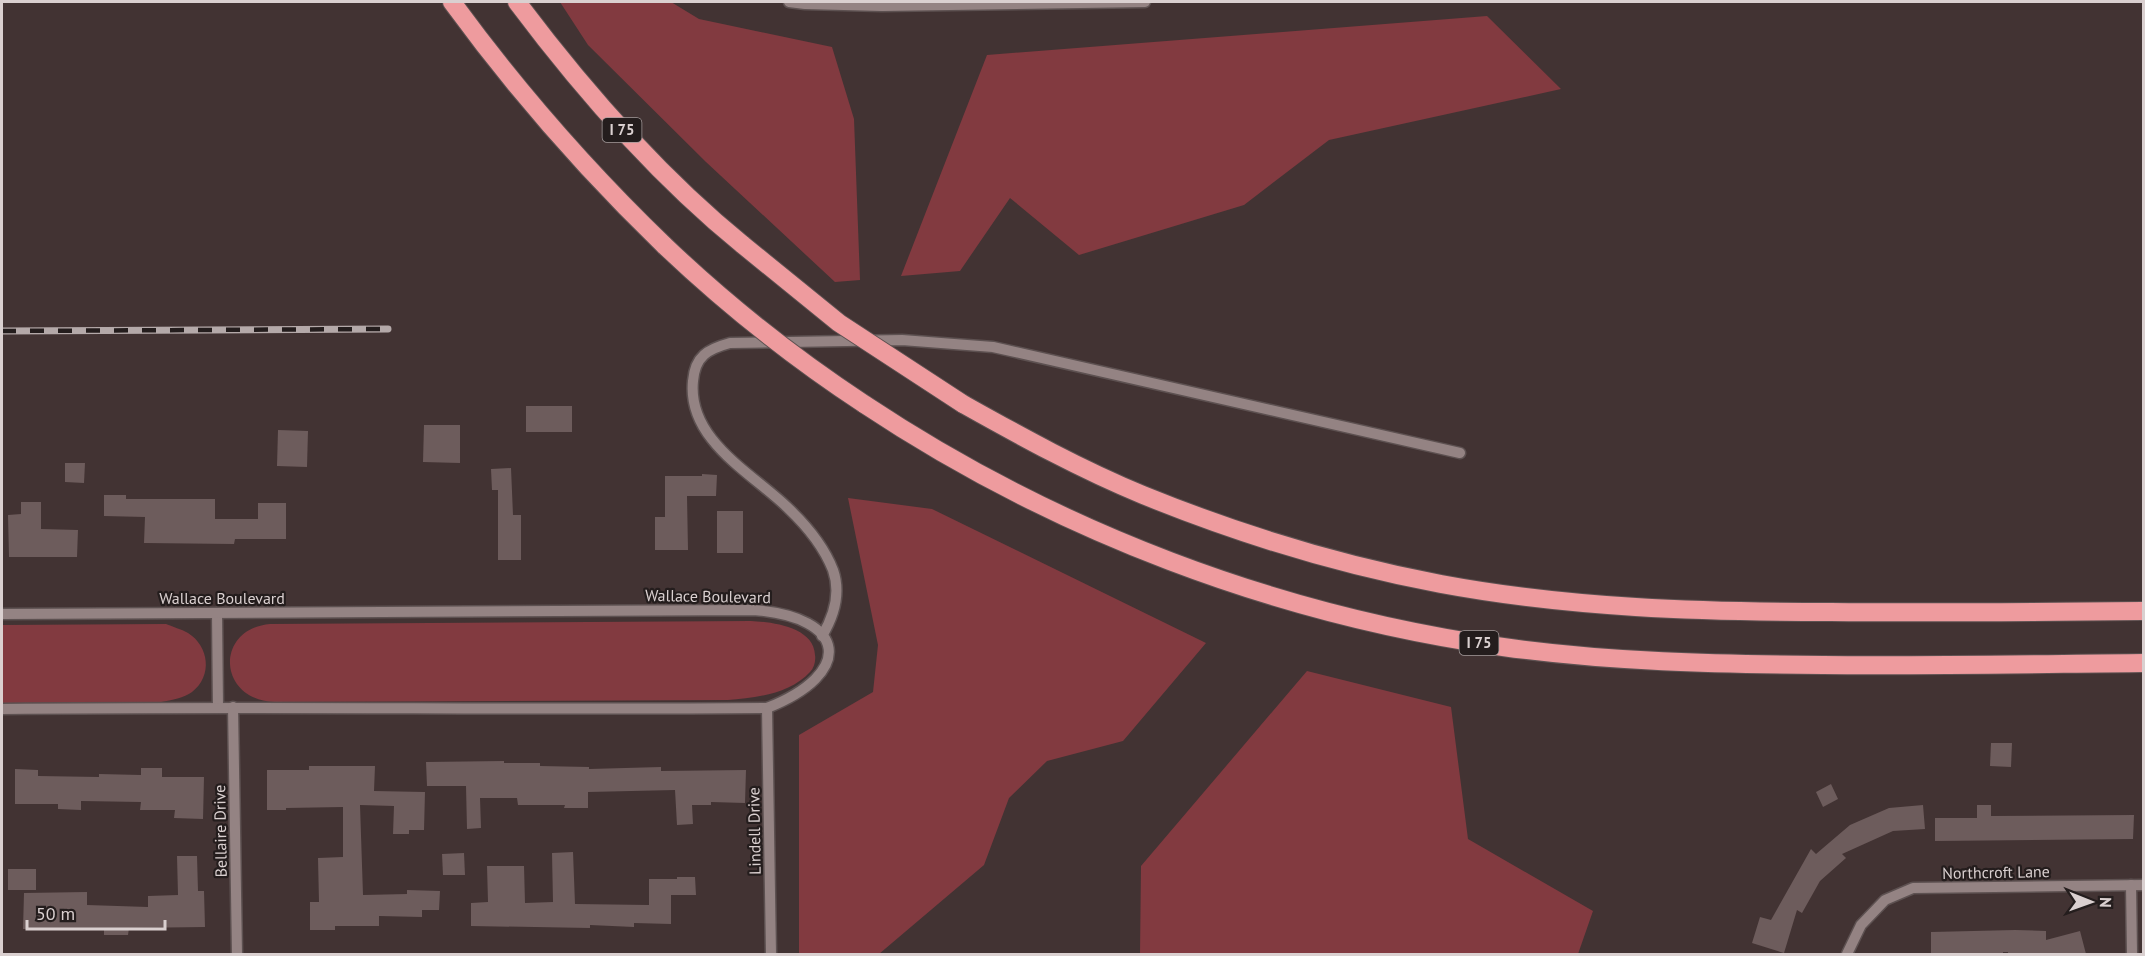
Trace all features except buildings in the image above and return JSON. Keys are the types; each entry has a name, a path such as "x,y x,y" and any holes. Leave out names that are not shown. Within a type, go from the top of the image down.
{"highway":[{"name":"I 75","path":"452,2 548,125 617,199 665,246 764,331 864,404 971,468 1093,529 1154,555 1248,588 1343,615 1407,630 1538,651 1680,662 1851,665 2144,663"},
{"name":"I 75","path":"517,2 614,122 678,187 742,245 840,323 963,404 1023,438 1142,495 1267,540 1341,561 1444,584 1578,603 1677,610 1855,613 2144,611"}],"street":[{"path":"789,2 882,6 1145,2"},
{"path":"2,709 767,708 804,689 823,672 830,654 828,645 822,636 835,606 837,584 823,550 787,507 724,453 708,434 699,418 693,395 693,374 697,361 713,348 730,343 902,340 993,347 1460,453"},
{"name":"Wallace Boulevard","path":"2,614 753,610 793,615 810,624 822,636"},
{"path":"217,613 218,707"},
{"name":"Bellaire Drive","path":"233,707 237,954"},
{"name":"Lindell Drive","path":"767,708 771,954"},
{"path":"2132,885 2132,954"},
{"name":"Northcroft Lane","path":"1847,954 1861,925 1885,900 1913,888 2144,885"}],"shaded area":[{"path":"560,2 671,2 699,19 832,47 854,119 860,280 835,282 706,162 588,45"},
{"path":"1487,16 1561,89 1329,140 1244,205 1079,255 1010,198 960,271 901,276 987,55"},
{"path":"848,498 932,509 1206,643 1123,741 1047,761 1009,798 984,865 879,954 799,954 799,735 873,692 878,645"},
{"path":"751,621 780,625 800,632 808,638 815,655 814,666 811,670 793,685 772,694 728,700 274,702 255,698 242,689 233,677 230,664 232,650 239,638 252,629 270,624"},
{"path":"166,624 188,633 200,645 204,653 206,670 203,678 192,692 185,696 161,702 2,703 2,625"},
{"path":"1307,671 1451,707 1468,839 1593,911 1578,954 1140,954 1141,866"}],"railway":[{"path":"2,331 388,329"}]}
